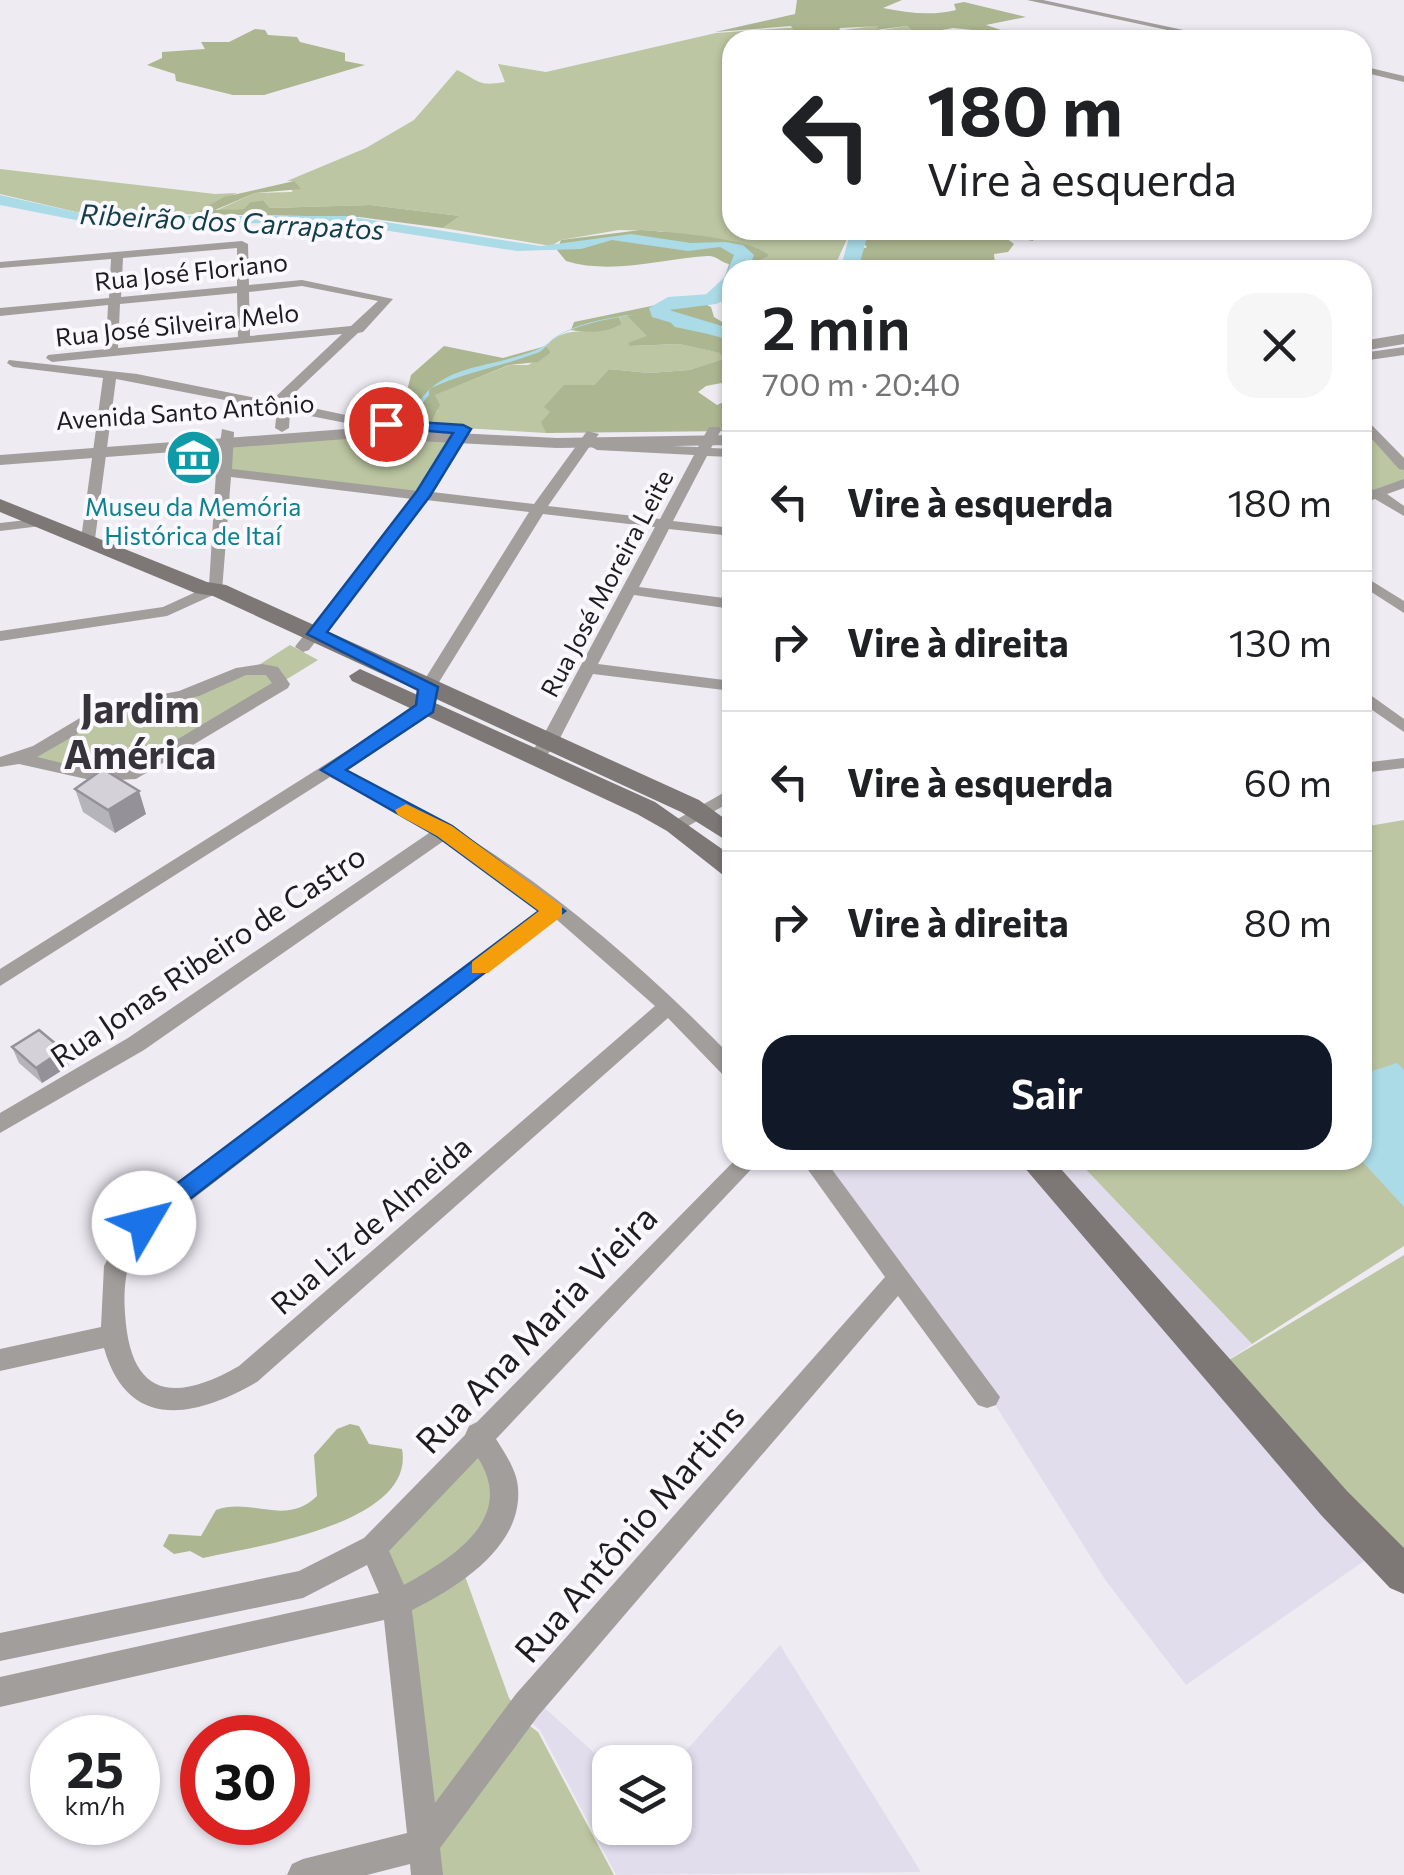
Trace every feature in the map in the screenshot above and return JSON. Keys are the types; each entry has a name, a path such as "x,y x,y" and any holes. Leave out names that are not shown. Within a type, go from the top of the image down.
{"main road":[{"path":"0,506 207,591 219,609 310,641 544,748 705,809 722,826"},
{"path":"544,748 676,825 722,861"},
{"path":"1043,1170 1334,1503 1404,1575"}],"street":[{"path":"1031,0 1177,30"},
{"path":"1372,71 1404,79"},
{"path":"0,265 240,244 244,338"},
{"path":"112,352 118,255"},
{"name":"Rua José Floriano","path":"0,312 310,283 385,297 386,302 358,329"},
{"path":"277,402 358,329"},
{"name":"Rua José Silveira Melo","path":"6,363 358,329"},
{"path":"1372,338 1404,336"},
{"path":"1372,344 1404,336"},
{"path":"1372,356 1404,351"},
{"path":"6,363 110,374 277,402 359,428"},
{"path":"88,540 110,374"},
{"path":"277,402 284,408 282,428"},
{"name":"Avenida Santo Antônio","path":"227,437 282,428 359,428 588,441 712,443"},
{"name":"Avenida Santo Antônio","path":"0,450 359,428"},
{"path":"1372,430 1404,466"},
{"path":"310,641 424,493 461,434"},
{"path":"0,636 167,611 174,604 207,591 227,437"},
{"path":"0,979 332,770 427,697 539,508 588,441"},
{"name":"Rua José Moreira Leite","path":"544,748 662,523 712,443"},
{"name":"Avenida Santo Antônio","path":"0,460 101,446"},
{"path":"223,472 722,531"},
{"path":"1372,495 1404,483"},
{"path":"1372,497 1404,512"},
{"path":"0,528 44,522"},
{"path":"1372,586 1404,608"},
{"path":"630,590 722,603"},
{"path":"0,625 161,602 174,604"},
{"path":"0,762 22,760 95,776 130,774 282,684 272,671 252,667 191,692 96,715 22,760"},
{"path":"589,668 722,685"},
{"path":"1372,702 1404,728"},
{"path":"1372,767 1404,763"},
{"path":"332,770 445,831 554,911 670,1004 722,1059"},
{"path":"705,809 722,789"},
{"path":"676,825 722,800"},
{"name":"Rua Jonas Ribeiro de Castro","path":"0,1124 136,1044 445,831"},
{"path":"0,1360 111,1336 116,1258 133,1232 554,911"},
{"name":"Rua Liz de Almeida","path":"111,1336 121,1372 134,1386 157,1396 191,1401 220,1392 670,1004"},
{"name":"Rua Ana Maria Vieira","path":"374,1547 478,1434 739,1170"},
{"path":"820,1170 987,1397"},
{"name":"Rua Antônio Martins","path":"425,1860 527,1705 900,1277"},
{"path":"0,1692 397,1603 418,1593 471,1554 503,1511 506,1490 478,1434"},
{"path":"0,1647 302,1584 374,1547 397,1603 425,1860 303,1875"}],"shaded area":[{"path":"824,1170 1087,1170 1252,1344 1224,1363 1387,1545 1186,1685 1106,1581 989,1395"},
{"path":"780,1645 921,1872 616,1875 600,1845 692,1845 691,1745"},
{"path":"537,1701 592,1751 592,1829 540,1730 523,1716"}],"green space":[{"path":"797,0 902,0 883,8 947,12 956,10 954,4 964,2 1026,17 986,25 1001,30 912,30 907,26 875,30 879,26 793,30 791,26 724,30 795,14"},
{"path":"880,25 878,30 844,30"},
{"path":"255,29 265,30 268,35 297,37 300,42 345,53 345,61 365,65 264,95 233,95 176,81 175,74 147,65 162,58 162,52 205,49 201,42 229,42"},
{"path":"722,33 722,240 846,240 838,260 758,260 769,256 743,245 659,231 619,230 561,240 551,246 443,228 460,216 370,205 270,208 263,200 250,202 243,209 215,211 255,193 292,192 294,181 287,181 366,148 414,120 457,70 478,82 505,82 498,64 546,72"},
{"path":"0,169 215,194 237,193 194,214 93,216 0,194"},
{"path":"294,181 301,189 255,193 215,210 243,209 250,202 263,200 270,208 370,205 460,216 443,228 359,217 194,214 224,197"},
{"path":"641,230 729,240 769,256 722,261 710,256 601,267 566,261 557,250 561,240"},
{"path":"1009,240 1014,244 1008,252 994,254 995,260 861,260 852,254 867,247 863,243"},
{"path":"701,302 711,307 714,317 722,322 722,356 679,344 630,346 628,343 647,336 626,315 619,317 622,324 604,331 571,330 574,322 661,304"},
{"path":"626,315 648,336 630,346 679,344 721,353 722,360 689,370 649,373 609,369 594,385 556,394 546,433 429,426 438,410 434,395 510,365 528,365 551,352 546,346 554,338 612,328 622,324 619,316"},
{"path":"444,346 503,358 546,346 551,352 538,362 509,365 435,395 440,405 425,436 350,433 350,420 363,406 405,399 411,375"},
{"path":"722,360 722,383 698,392 717,405 722,403 722,431 546,433 541,422 550,412 544,407 564,385 594,385 609,369 649,373 689,370"},
{"path":"350,433 458,438 424,493 223,472 226,441"},
{"path":"1372,434 1404,470 1404,480 1372,492"},
{"path":"290,645 318,660 143,768 113,776 32,759 95,717 162,702 254,668"},
{"path":"1404,820 1404,1246 1252,1344 1087,1170 1372,1170 1372,825"},
{"path":"1404,1255 1404,1560 1224,1363"},
{"path":"350,1424 359,1426 369,1444 402,1449 399,1475 384,1496 358,1514 291,1538 203,1558 190,1551 174,1554 163,1546 169,1534 201,1536 216,1510 242,1507 280,1511 305,1505 317,1496 314,1455 337,1429"},
{"path":"478,1443 493,1470 488,1528 401,1594 379,1546"},
{"path":"461,1565 509,1698 523,1716 519,1718 538,1732 592,1834 592,1845 598,1845 614,1875 437,1875 411,1601"}],"water":[{"path":"0,195 93,216 346,216 541,246 631,234 691,243 743,245 754,255 752,260 732,260 734,255 720,247 688,251 612,240 581,249 517,251 339,223 96,224 0,205"},
{"path":"722,280 722,299 681,302 669,309 682,320 722,332 722,337 675,327 660,312 651,313 659,312 667,299 701,299"},
{"path":"549,343 537,353 432,388 460,372"},
{"path":"429,390 429,395 405,425 417,404"},
{"path":"1397,1063 1404,1070 1404,1207 1370,1170 1372,1071"}],"building":[{"path":"103,769 139,791 108,810 75,789"},
{"path":"39,1030 63,1050 36,1068 12,1047"}],"waterway":[{"name":"Ribeirão dos Carrapatos","path":"852,260 857,240"},
{"name":"Ribeirão dos Carrapatos","path":"722,295 677,301 659,308 662,317 722,332"}],"slow traffic":[{"path":"406,810 498,867 554,911 480,968"}],"place":[{"name":"Museu da Memória Histórica de Itaí","path":"193,457"}],"district":[{"name":"Jardim América","path":"140,729"}],"route":[{"path":"144,1223 554,911 445,831 332,770 426,708 428,687 316,634 424,493 463,429 386,424"}]}
